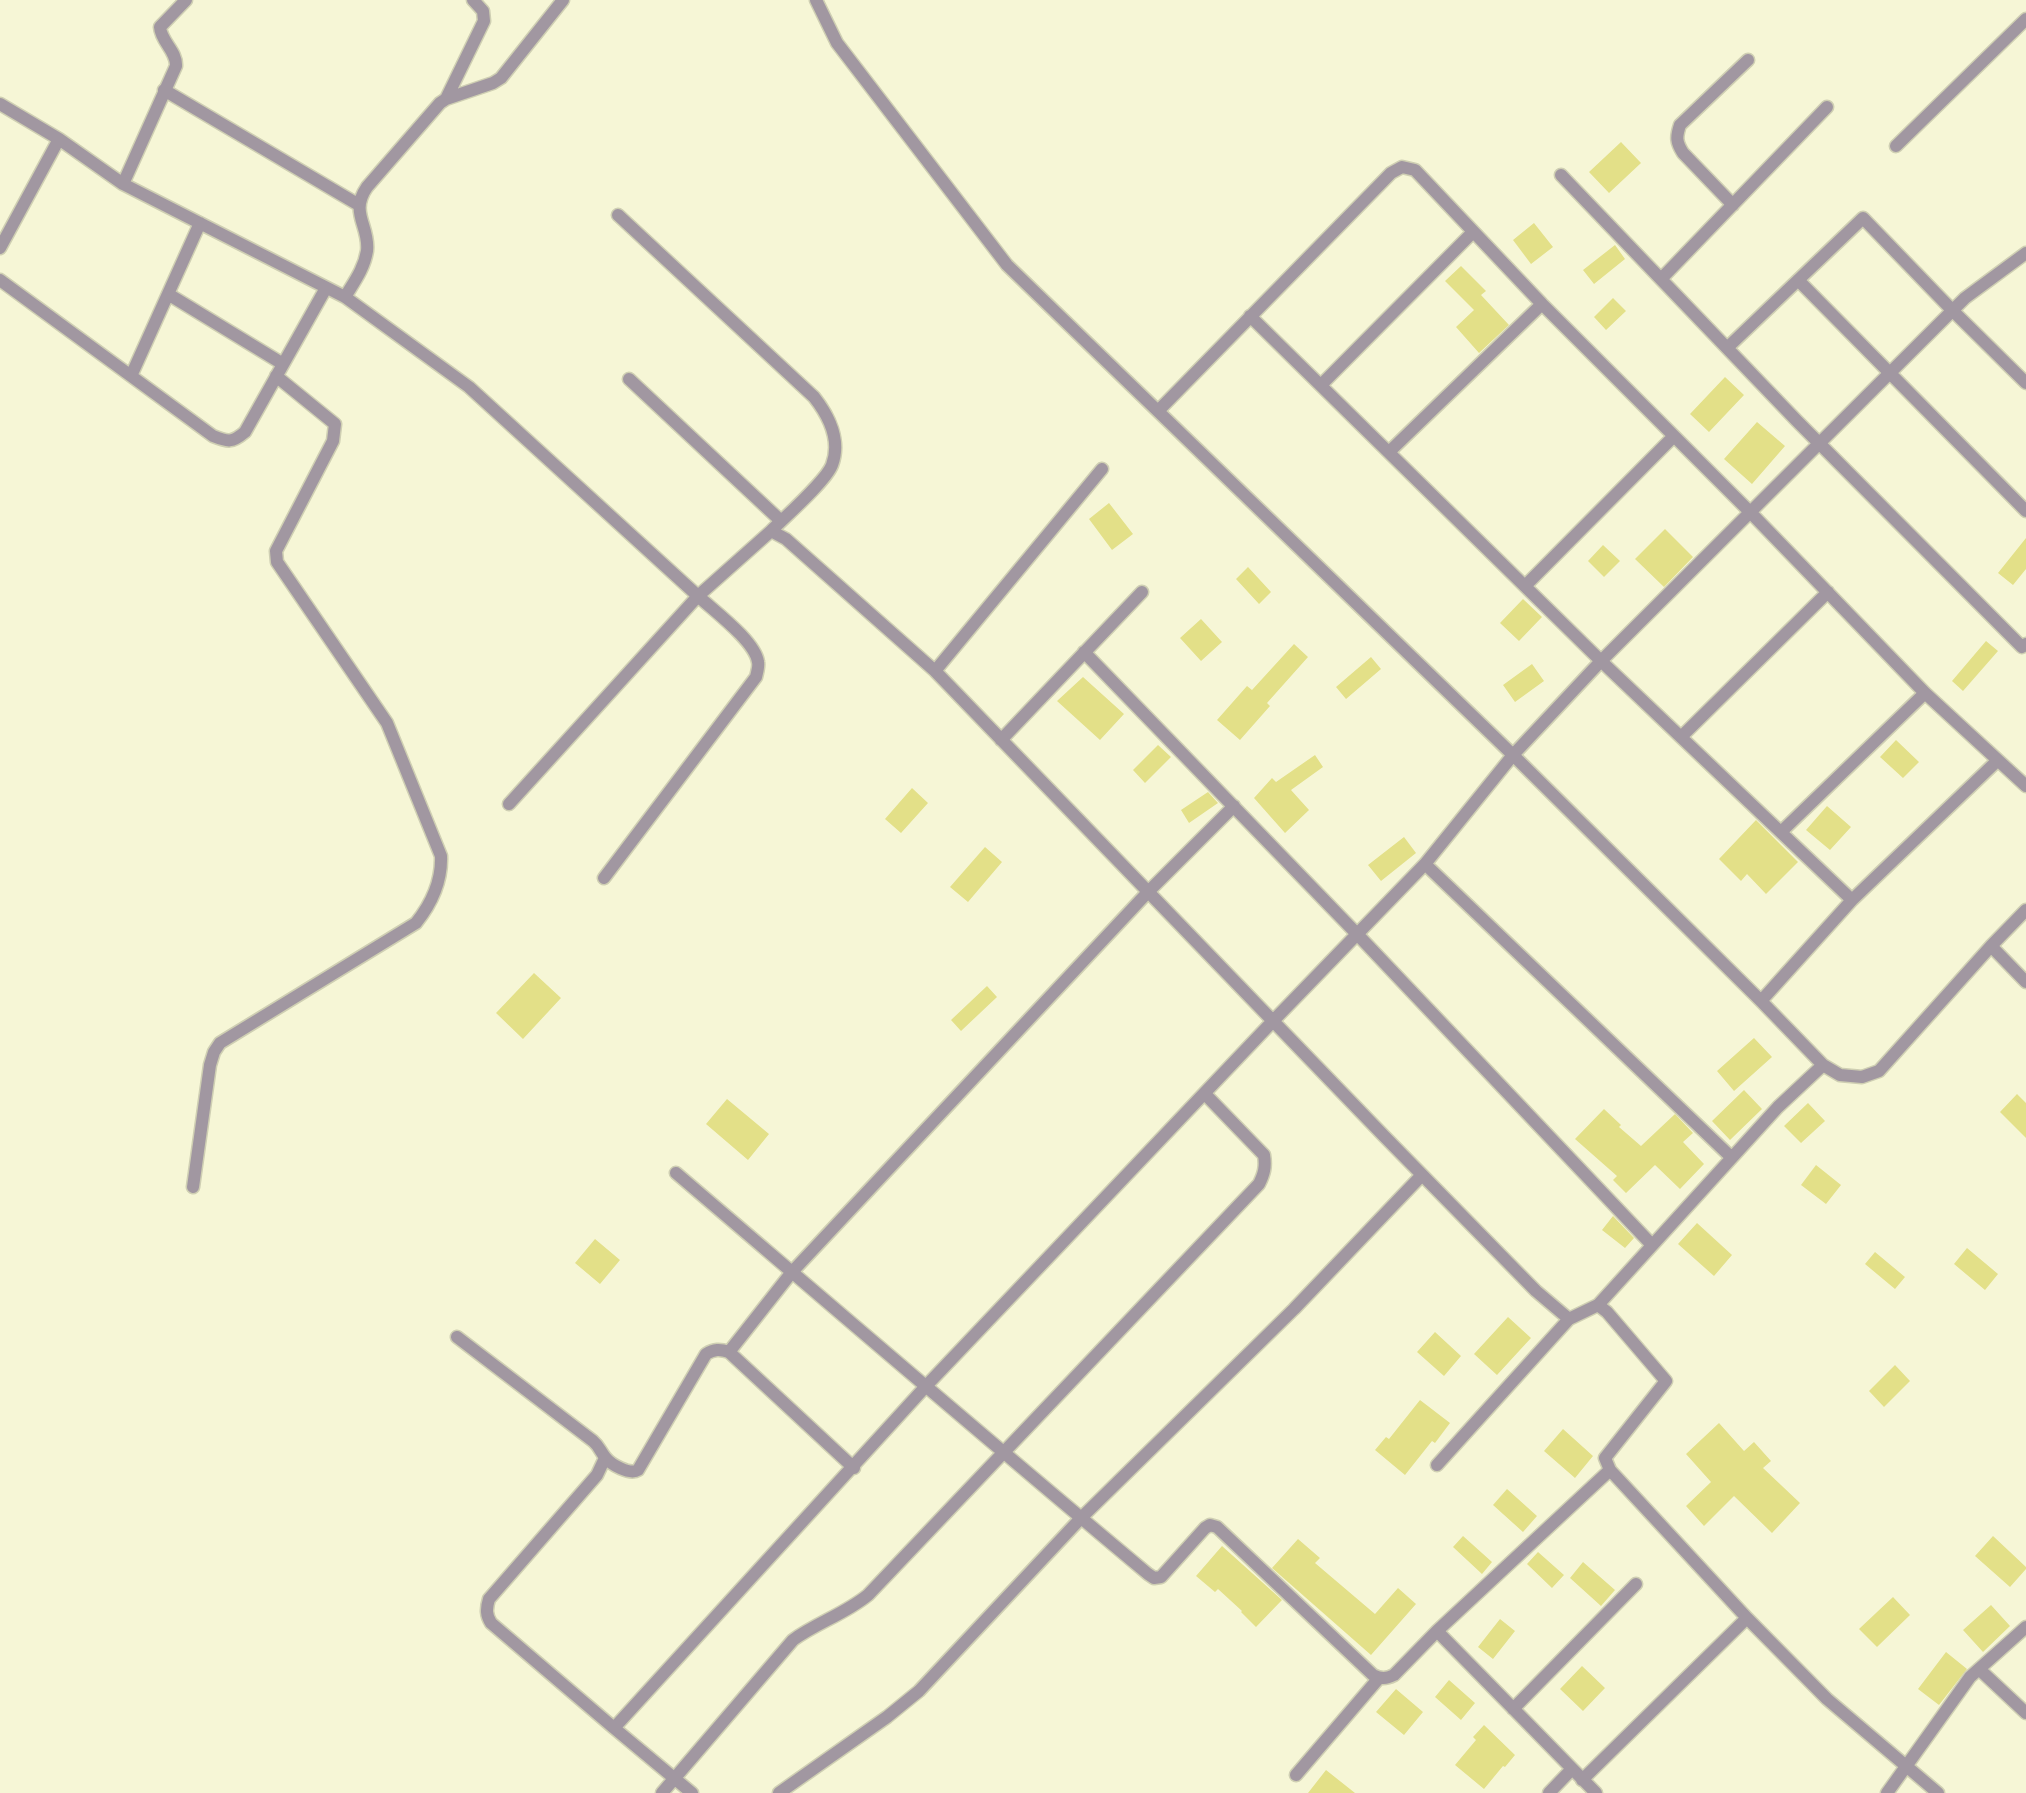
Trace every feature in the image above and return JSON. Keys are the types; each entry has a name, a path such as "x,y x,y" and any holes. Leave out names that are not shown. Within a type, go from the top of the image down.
{"street":[{"path":"123,184 176,66 176,60 162,38 160,27 186,0"},
{"path":"446,99 484,21 483,11 473,0"},
{"path":"345,297 363,267 367,249 359,205 362,195 434,109 446,99 493,83 501,78 563,0"},
{"path":"816,0 837,43 1007,265 1159,410 1513,755 1823,1065 1840,1075 1862,1077 1878,1071 1990,946 2026,910"},
{"path":"1896,146 2026,18"},
{"path":"1733,205 1683,153 1677,144 1676,135 1680,125 1748,60"},
{"path":"164,90 359,205"},
{"path":"0,104 58,138 123,184 345,297 469,387 745,640 758,662 756,677 604,878"},
{"path":"1661,279 1826,107"},
{"path":"0,248 58,138"},
{"path":"1159,410 1391,173 1402,167 1415,170 1542,304 1751,513 1925,693 2026,786"},
{"path":"1561,175 1820,444 2022,647 2026,644"},
{"path":"509,804 698,596 771,531 822,480 832,466 834,447 831,423 824,410 814,398 618,215"},
{"path":"1727,348 1863,218 1952,311 2026,383"},
{"path":"131,376 200,224"},
{"path":"1321,385 1473,232"},
{"path":"614,1728 854,1468 927,1385 1425,864 1513,755 1601,661 1965,298 2026,253"},
{"path":"0,280 213,436 224,441 235,440 245,432 326,288"},
{"path":"1798,280 2026,511"},
{"path":"168,294 283,364"},
{"path":"1389,452 1542,304"},
{"path":"1250,316 1601,661 1852,900"},
{"path":"193,1187 210,1065 214,1052 220,1043 416,923 427,909 441,872 441,856 387,723 278,562 276,551 333,441 335,424 276,376"},
{"path":"629,379 781,521"},
{"path":"1525,586 1674,436"},
{"path":"935,671 1102,469"},
{"path":"771,531 786,539 935,671 1422,1175 1536,1291 1569,1319"},
{"path":"1001,740 1142,592"},
{"path":"1681,736 1828,592"},
{"path":"1084,652 1357,934 1652,1245"},
{"path":"1781,832 1925,693"},
{"path":"1761,1001 1852,900 1997,761"},
{"path":"729,1352 792,1272 1148,892 1234,806"},
{"path":"1425,864 1731,1157"},
{"path":"1990,946 2026,982"},
{"path":"1436,1465 1569,1319 1598,1304 1778,1107 1823,1065"},
{"path":"662,1793 793,1640 814,1626 847,1610 868,1595 1259,1184 1266,1164 1264,1155 1205,1094"},
{"path":"676,1173 927,1385 1002,1452 1154,1578 1165,1574 1205,1528 1210,1525 1217,1527 1373,1675 1379,1678 1388,1678 1394,1675 1437,1631 1610,1470"},
{"path":"779,1793 908,1700 1081,1518 1294,1309 1422,1175"},
{"path":"1598,1304 1666,1381 1605,1458 1610,1470 1747,1618 1828,1699 1938,1793"},
{"path":"457,1336 592,1440 600,1447 605,1458 628,1472 633,1473 638,1470 706,1354 712,1350 729,1352 854,1468"},
{"path":"605,1458 597,1475 489,1599 486,1607 487,1617 491,1623 674,1780 692,1793"},
{"path":"1513,1709 1636,1584"},
{"path":"1582,1780 1747,1618"},
{"path":"1887,1793 1959,1691 1979,1668 2026,1627"},
{"path":"1437,1631 1596,1793"},
{"path":"1979,1668 2026,1713"},
{"path":"1296,1775 1379,1678"},
{"path":"1549,1793 1572,1769"}],"building":[{"path":"1621,142 1641,163 1609,193 1589,172"},
{"path":"1534,223 1553,247 1531,264 1513,240"},
{"path":"1615,245 1625,259 1594,284 1583,270"},
{"path":"1461,266 1486,291 1481,295 1509,325 1479,353 1456,327 1474,310 1445,281"},
{"path":"1613,298 1626,311 1606,330 1594,317"},
{"path":"1725,377 1744,395 1709,432 1690,414"},
{"path":"1757,422 1785,446 1752,484 1724,459"},
{"path":"1109,503 1133,534 1112,550 1089,519"},
{"path":"1665,529 1693,557 1664,587 1635,559"},
{"path":"2026,538 2026,569 2013,585 1998,573"},
{"path":"1603,545 1620,561 1604,577 1588,561"},
{"path":"1248,567 1271,592 1259,604 1236,579"},
{"path":"1523,599 1542,617 1519,641 1500,623"},
{"path":"1201,619 1222,642 1201,661 1180,638"},
{"path":"1986,641 1998,651 1963,691 1952,681"},
{"path":"1294,644 1308,657 1267,703 1270,706 1240,740 1217,720 1247,686 1252,690"},
{"path":"1371,657 1381,669 1346,699 1336,687"},
{"path":"1532,664 1544,681 1515,702 1503,685"},
{"path":"1083,677 1124,714 1100,740 1057,701"},
{"path":"1896,740 1919,762 1903,778 1880,757"},
{"path":"1158,745 1171,757 1145,783 1133,770"},
{"path":"1315,755 1323,767 1291,790 1309,810 1285,833 1254,798 1272,778 1276,782"},
{"path":"912,788 928,803 901,833 885,819"},
{"path":"1208,792 1218,803 1189,823 1181,810"},
{"path":"1827,806 1851,827 1830,850 1806,830"},
{"path":"1756,820 1798,862 1766,894 1747,874 1741,881 1719,859"},
{"path":"1404,837 1416,853 1381,881 1368,865"},
{"path":"985,847 1002,862 968,902 950,887"},
{"path":"534,973 561,998 523,1039 496,1013"},
{"path":"987,986 997,997 961,1031 951,1020"},
{"path":"1754,1038 1772,1057 1734,1091 1717,1071"},
{"path":"1744,1090 1762,1109 1730,1140 1712,1121"},
{"path":"2017,1094 2026,1103 2026,1138 2000,1112"},
{"path":"727,1099 769,1134 748,1160 706,1124"},
{"path":"1808,1103 1825,1121 1801,1143 1784,1126"},
{"path":"1604,1109 1621,1125 1619,1127 1641,1146 1675,1114 1693,1133 1683,1142 1704,1164 1680,1189 1655,1165 1626,1193 1613,1180 1617,1176 1575,1139"},
{"path":"1816,1165 1841,1185 1826,1204 1801,1185"},
{"path":"1613,1216 1634,1238 1625,1248 1602,1230"},
{"path":"1697,1223 1732,1255 1714,1276 1678,1244"},
{"path":"595,1239 620,1260 600,1284 575,1263"},
{"path":"1967,1248 1998,1274 1985,1290 1954,1264"},
{"path":"1875,1252 1905,1277 1895,1289 1865,1264"},
{"path":"1508,1317 1531,1338 1497,1375 1474,1354"},
{"path":"1435,1332 1461,1356 1444,1376 1417,1352"},
{"path":"1895,1365 1910,1381 1884,1407 1869,1391"},
{"path":"1420,1400 1450,1423 1435,1443 1432,1441 1405,1475 1375,1450 1386,1437 1389,1439"},
{"path":"1719,1423 1744,1451 1754,1442 1771,1461 1763,1468 1800,1503 1772,1533 1734,1496 1704,1526 1686,1506 1711,1482 1686,1454"},
{"path":"1563,1429 1593,1456 1575,1478 1544,1451"},
{"path":"1507,1489 1537,1516 1523,1532 1493,1505"},
{"path":"1463,1536 1492,1562 1482,1574 1453,1547"},
{"path":"1993,1536 2026,1567 2010,1587 1975,1556"},
{"path":"1298,1539 1320,1558 1315,1563 1375,1614 1398,1588 1416,1604 1371,1655 1272,1568"},
{"path":"1222,1546 1282,1600 1256,1627 1218,1589 1215,1592 1196,1576"},
{"path":"1538,1552 1564,1575 1552,1588 1527,1564"},
{"path":"1583,1562 1615,1590 1601,1606 1570,1578"},
{"path":"1893,1597 1910,1615 1877,1647 1859,1629"},
{"path":"1991,1605 2010,1626 1983,1652 1963,1630"},
{"path":"1500,1619 1515,1631 1493,1659 1478,1647"},
{"path":"1946,1652 1967,1669 1939,1705 1918,1689"},
{"path":"1582,1666 1605,1688 1583,1711 1560,1689"},
{"path":"1449,1680 1475,1703 1461,1720 1435,1697"},
{"path":"1396,1689 1423,1712 1404,1735 1376,1712"},
{"path":"1484,1725 1515,1755 1484,1789 1455,1765 1476,1740 1473,1737"},
{"path":"1326,1770 1355,1793 1308,1793"}]}
